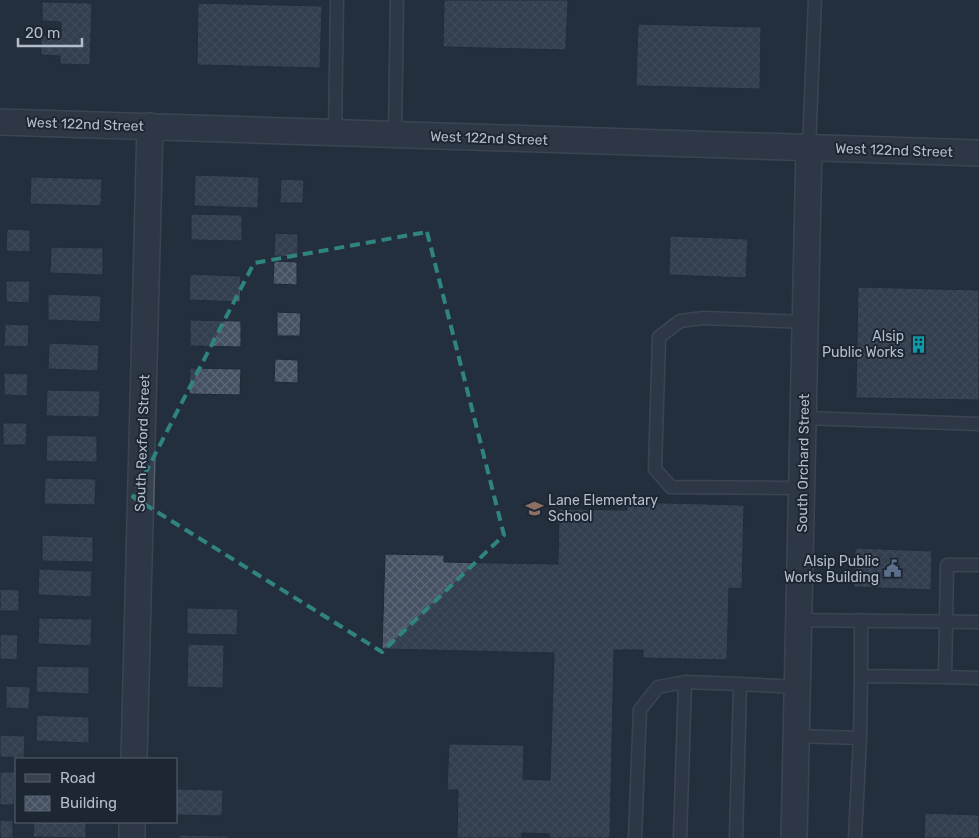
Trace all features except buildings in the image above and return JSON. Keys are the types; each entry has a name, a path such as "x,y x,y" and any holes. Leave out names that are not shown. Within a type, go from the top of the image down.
{"street":[{"name":"West 122nd Street","path":"0,122 979,153"},
{"name":"South Rexford Street","path":"134,758 150,126"},
{"name":"South Orchard Street","path":"794,838 809,147"},
{"path":"132,823 132,838"}],"lane":[{"path":"335,133 337,0"},
{"path":"395,135 397,0"},
{"path":"809,147 814,0"},
{"path":"802,488 670,487 655,469 659,337 680,321 703,318 806,322"},
{"path":"804,418 979,424"},
{"path":"945,677 947,565 979,566"},
{"path":"799,620 979,622"},
{"path":"855,838 862,676 862,620"},
{"path":"862,676 979,678"},
{"path":"635,838 640,710 658,687 684,682 798,687"},
{"path":"680,838 684,682"},
{"path":"736,838 740,684"},
{"path":"796,736 860,738"}],"highlighted area":[{"path":"427,232 504,535 382,652 133,497 254,263"}],"place":[{"name":"Alsip Public Works","path":"918,344"},
{"name":"Lane Elementary School","path":"534,508"},
{"name":"Alsip Public Works Building","path":"893,569"}]}
